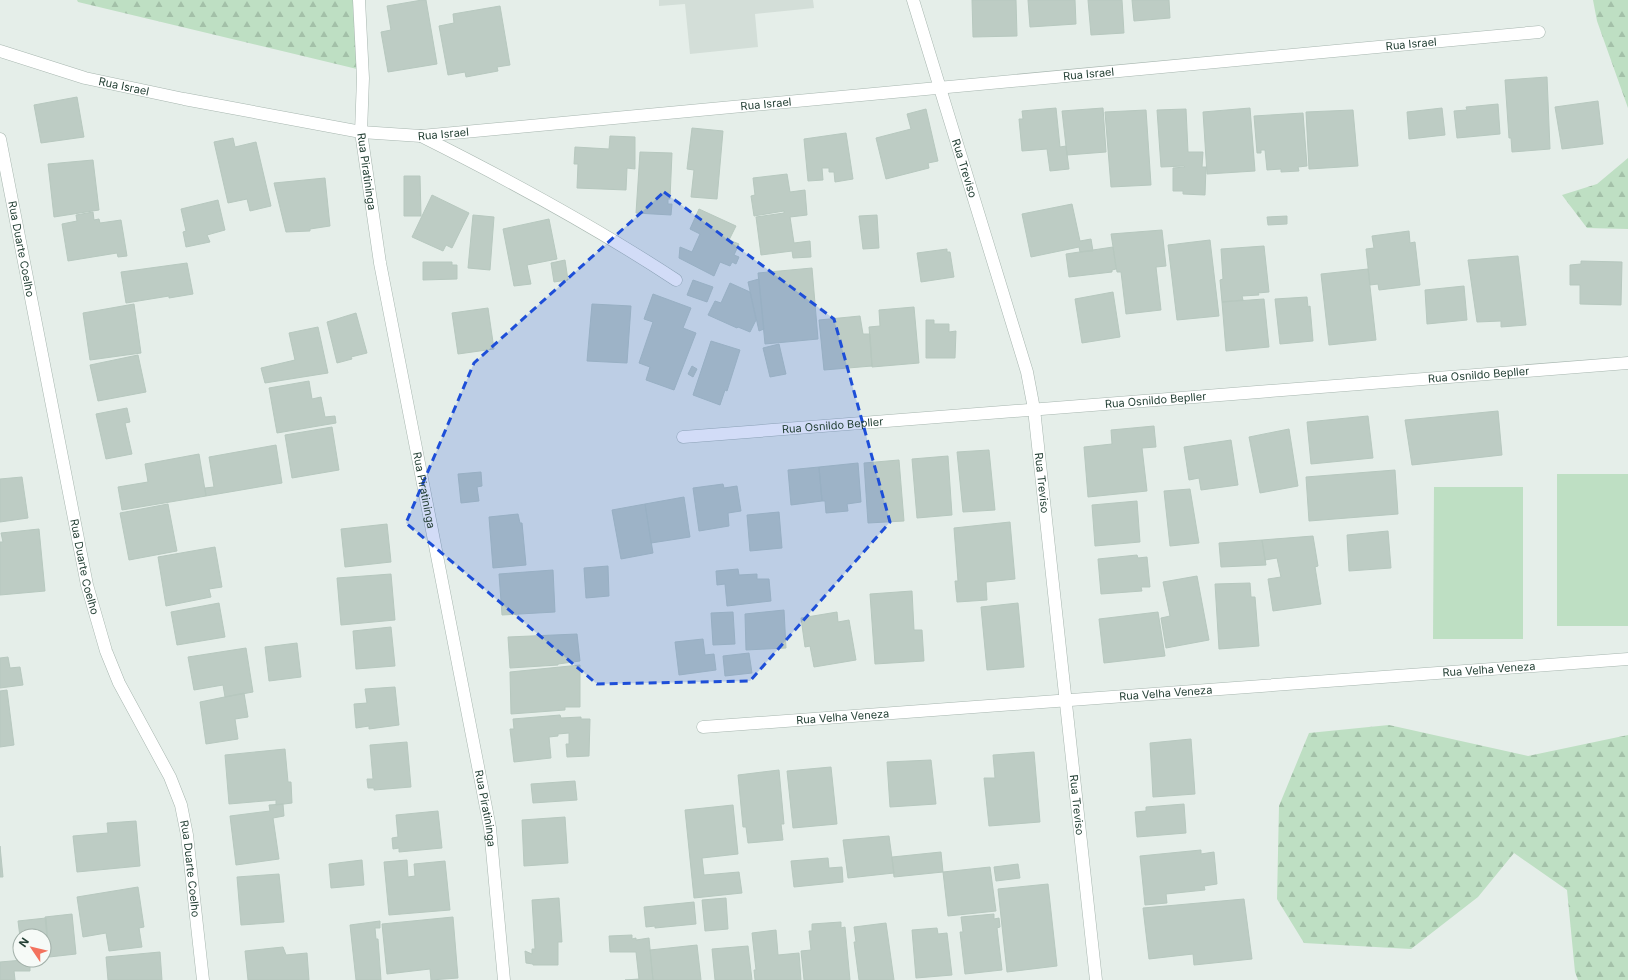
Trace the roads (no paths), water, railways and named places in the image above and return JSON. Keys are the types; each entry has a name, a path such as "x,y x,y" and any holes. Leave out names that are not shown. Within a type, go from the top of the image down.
{"street":[{"name":"Rua Piratininga","path":"359,0 362,78 361,132 380,264 490,828 504,980"},
{"name":"Rua Treviso","path":"913,0 1027,372 1034,409 1096,980"},
{"name":"Rua Israel","path":"0,51 92,79 184,99 361,132 421,136 1539,32"},
{"path":"421,136 489,170 583,222 624,246 676,280"},
{"name":"Rua Duarte Coelho","path":"0,139 86,585 104,645 119,683 170,777 181,805 187,835 203,980"},
{"name":"Rua Osnildo Bepller","path":"683,436 1628,363"},
{"name":"Rua Velha Veneza","path":"703,727 1628,659"}]}
